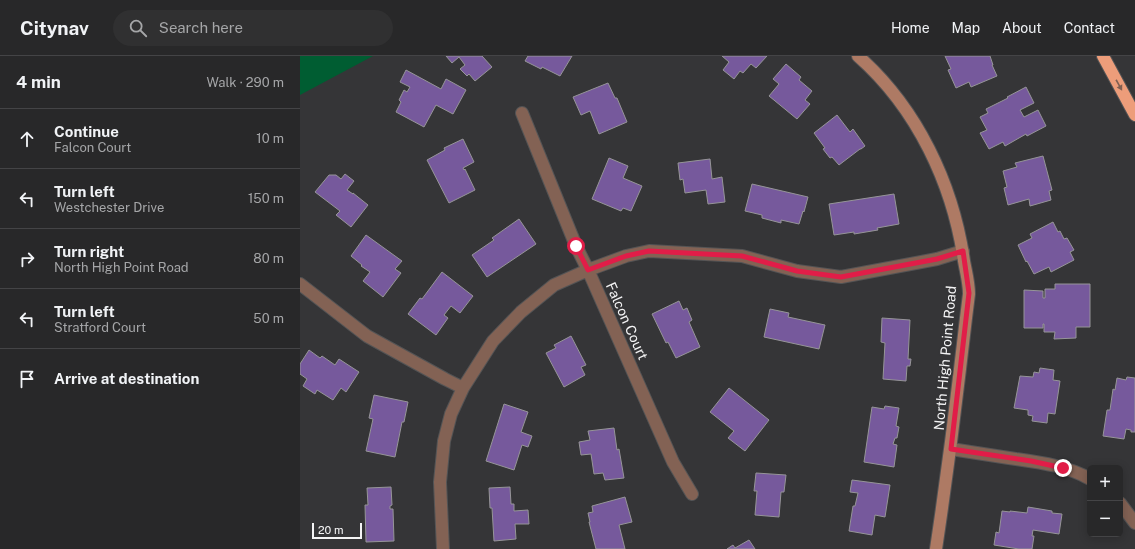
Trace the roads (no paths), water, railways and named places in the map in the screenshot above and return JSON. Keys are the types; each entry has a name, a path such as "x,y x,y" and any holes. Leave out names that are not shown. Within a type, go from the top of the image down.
{"highway":[{"path":"1103,56 1135,115"}],"street":[{"name":"North High Point Road","path":"858,56 889,87 924,140 939,169 949,195 963,251 969,293 951,449 936,549"},
{"name":"Falcon Court","path":"522,113 576,246 673,462 692,494"},
{"path":"443,549 440,482 444,441 451,414 463,388 493,341 521,312 554,285 588,270 626,256 649,251 742,256 797,271 841,277 937,259 963,251"},
{"path":"300,284 367,336 463,388"},
{"path":"951,449 1056,466 1087,478"},
{"path":"1123,507 1135,523"}]}
